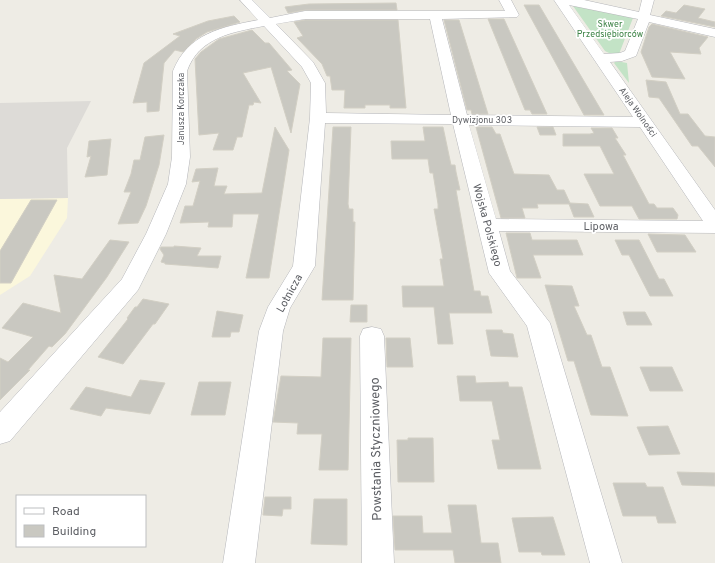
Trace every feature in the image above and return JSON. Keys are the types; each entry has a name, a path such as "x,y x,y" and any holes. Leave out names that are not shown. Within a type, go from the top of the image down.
{"street":[{"name":"Lotnicza","path":"239,563 271,331 279,307 304,266 318,118 318,84 308,65 246,0"},
{"name":"Janusza Korczaka","path":"0,432 130,284 156,234 176,184 181,157 180,71 184,60 191,50 209,38 227,30 305,15 513,15 505,0"},
{"path":"560,0 578,2 715,33"},
{"name":"Aleja Wolności","path":"560,0 715,225"},
{"path":"600,58 622,57 631,53 644,17 648,0"},
{"name":"Wojska Polskiego","path":"435,14 460,120 500,273 538,323 606,563"},
{"name":"Dywizjonu 303","path":"318,118 645,122"},
{"name":"Lipowa","path":"488,225 715,225"},
{"name":"Powstania Styczniowego","path":"372,336 378,563"}],"shaded area":[{"path":"91,101 67,148 68,198 0,199 0,103"},
{"path":"68,198 67,218 30,276 0,295 0,199"}],"green space":[{"name":"Skwer Przedsiębiorców","path":"573,6 633,18 619,54 611,54 605,51"},
{"path":"616,61 627,63 629,83 614,63"}],"building":[{"path":"396,3 397,10 305,10 288,13 285,7 309,4"},
{"path":"524,5 539,5 604,115 584,115"},
{"path":"684,5 705,9 698,18 715,22 715,27 661,16 666,11 676,13"},
{"path":"234,16 240,22 207,32 196,39 183,52 175,50 164,63 159,111 147,112 147,102 133,103 144,63 180,36 173,34 208,21"},
{"path":"488,19 504,19 547,114 532,114 530,110 525,110"},
{"path":"305,20 398,20 406,108 390,108 390,105 365,105 365,108 344,108 345,90 332,90 330,76 327,76 322,64 297,38 303,36 294,22"},
{"path":"444,20 459,20 488,114 472,114 471,110 467,110"},
{"path":"652,24 708,37 699,48 701,54 670,52 685,79 652,77 641,52 649,27"},
{"path":"252,30 265,43 269,43 292,70 287,71 300,84 291,133 271,67 243,73 261,103 254,102 253,105 249,105 242,137 237,137 233,150 213,150 219,133 199,135 195,59 201,52 219,39"},
{"path":"646,80 666,82 680,114 688,114 705,136 715,137 715,167 698,146 692,146 659,98 649,97"},
{"path":"275,127 289,150 269,278 246,278 259,214 233,214 232,227 208,227 209,222 180,223 185,206 193,206 200,181 192,182 196,169 218,168 214,186 227,186 224,194 262,193"},
{"path":"333,127 351,127 348,204 349,209 353,209 353,222 355,222 353,300 322,300"},
{"path":"423,127 443,127 451,165 455,165 460,190 456,190 474,291 480,291 481,296 488,296 492,313 449,313 453,344 438,344 434,307 403,307 402,286 444,286 440,259 443,259 434,209 438,209 438,204 433,173 430,173 428,159 392,159 391,141 425,141"},
{"path":"476,127 492,127 496,134 500,134 514,174 549,175 557,190 564,190 570,203 588,204 594,217 574,217 569,204 537,204 538,208 522,208 525,218 501,218"},
{"path":"537,127 553,127 556,135 540,135"},
{"path":"591,128 612,128 618,138 615,138 626,155 623,155 649,204 654,204 657,208 673,208 678,215 677,219 639,219 632,206 600,206 584,174 614,174 600,146 563,146 563,134 594,133"},
{"path":"164,135 159,165 146,206 138,223 118,224 131,192 124,192 131,174 134,160 140,160 145,137"},
{"path":"111,139 107,175 85,177 91,156 87,157 89,141"},
{"path":"31,200 57,200 11,283 0,283 0,251"},
{"path":"506,233 530,233 532,240 577,240 583,255 533,255 541,278 517,278"},
{"path":"648,234 685,235 696,252 657,252"},
{"path":"110,240 129,242 107,277 65,334 52,347 49,346 28,370 30,370 0,400 0,358 8,362 33,337 2,328 23,303 61,313 54,275 82,279"},
{"path":"615,240 639,240 659,279 664,279 673,296 650,296 629,255 622,255"},
{"path":"174,246 201,248 197,256 221,256 218,268 165,264 161,262 164,255 160,249 161,247"},
{"path":"545,285 572,286 579,306 574,306 587,335 591,335 602,367 610,367 628,416 591,415 574,361 568,361"},
{"path":"143,299 169,304 123,364 98,357 128,319 127,318 135,307 137,307"},
{"path":"351,305 367,305 367,322 350,322"},
{"path":"217,311 243,315 239,332 231,332 230,337 212,337"},
{"path":"623,312 645,312 652,325 627,325"},
{"path":"486,330 502,330 503,333 513,334 518,357 491,356"},
{"path":"323,338 351,338 348,470 319,470 322,434 297,434 298,423 273,422 281,376 321,377"},
{"path":"386,338 410,338 413,367 387,367"},
{"path":"640,367 672,367 683,391 650,391"},
{"path":"457,376 475,376 476,383 508,382 509,387 522,387 541,469 498,469 492,440 500,440 492,401 460,401"},
{"path":"140,380 165,383 150,414 106,408 101,416 70,409 86,387 131,397"},
{"path":"199,382 231,382 225,415 191,415"},
{"path":"668,426 680,454 649,455 637,427"},
{"path":"408,438 433,438 434,482 398,482 397,440 408,440"},
{"path":"677,472 715,473 715,486 682,485"},
{"path":"613,483 645,483 647,487 663,487 676,523 658,523 656,516 623,516"},
{"path":"265,497 291,497 291,509 283,509 282,516 263,515"},
{"path":"314,499 347,499 347,545 311,544"},
{"path":"448,505 476,505 481,543 498,543 501,563 455,563 453,550 395,550 393,516 422,516 423,533 452,533"},
{"path":"553,517 565,555 542,555 541,552 519,552 512,518"}]}
